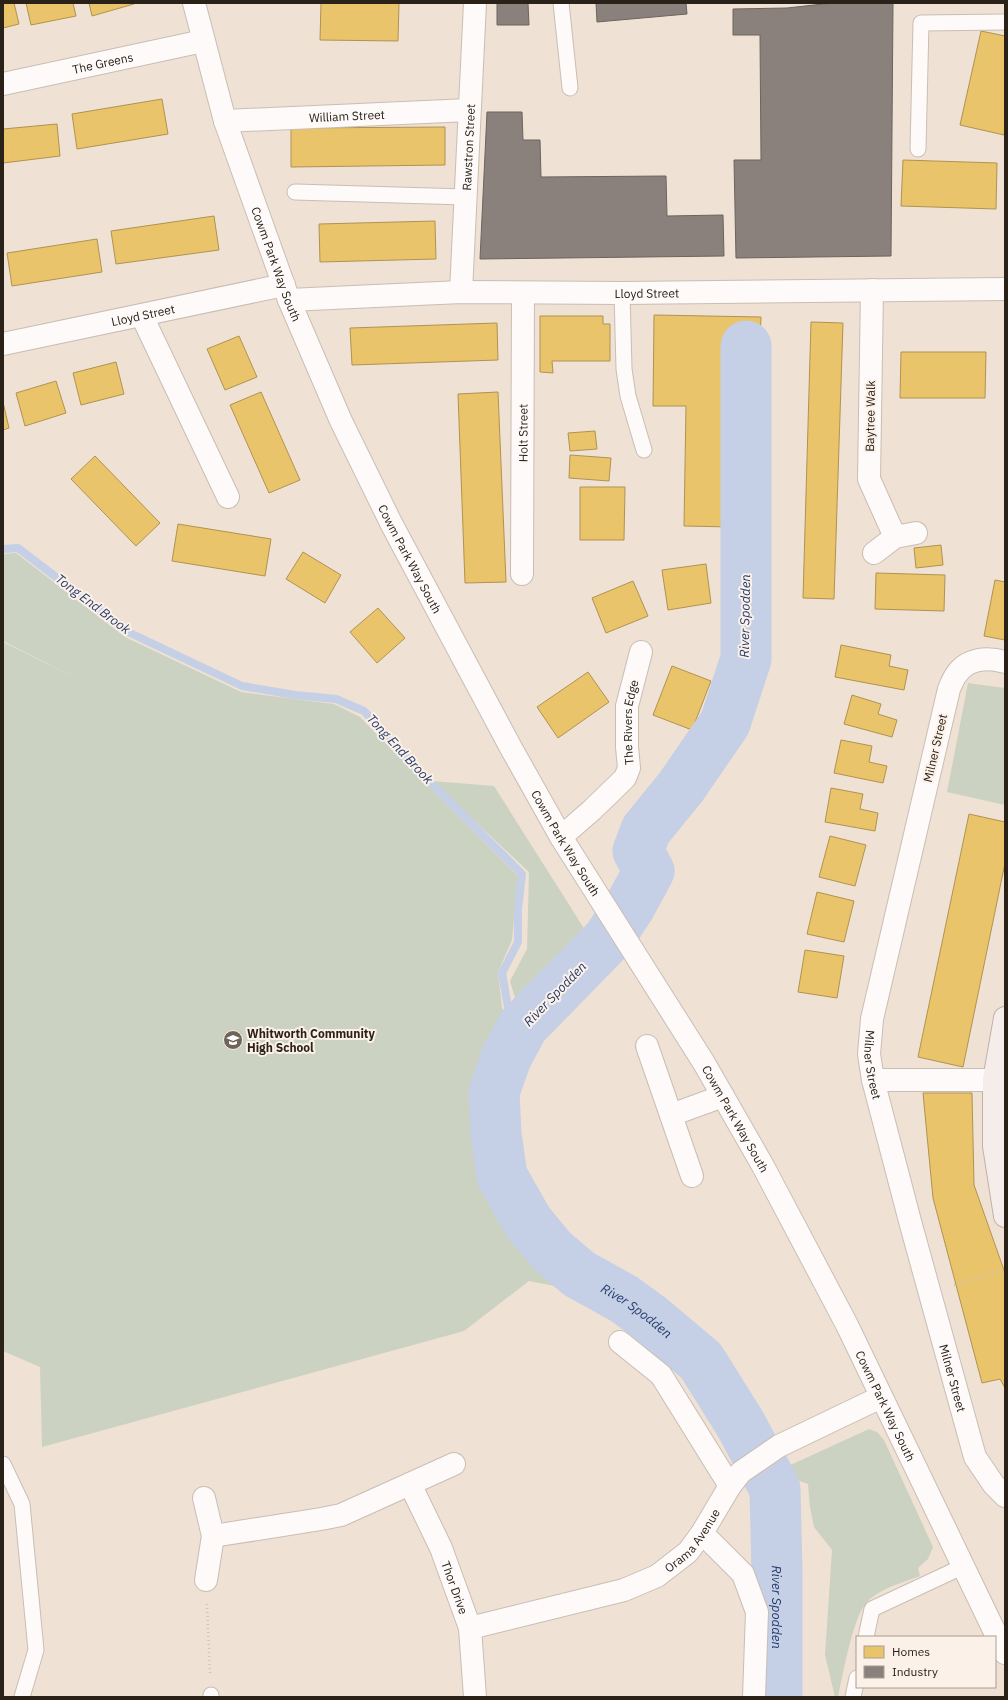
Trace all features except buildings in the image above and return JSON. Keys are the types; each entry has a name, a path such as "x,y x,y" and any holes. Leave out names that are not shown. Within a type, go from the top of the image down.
{"main road":[{"path":"1005,1018 998,1073 994,1146 1005,1216"}],"street":[{"name":"Cowm Park Way South","path":"194,3 225,121 286,293 341,421 391,523 511,748 561,837 641,962 723,1096 763,1166 844,1318 1005,1653"},
{"name":"Rawstron Street","path":"461,292 475,3"},
{"name":"The Greens","path":"3,84 203,41"},
{"name":"William Street","path":"225,121 469,110"},
{"name":"Lloyd Street","path":"3,344 142,316 286,293 622,293 1005,289"},
{"name":"Baytree Walk","path":"872,290 869,479 895,537"},
{"name":"Holt Street","path":"522,574 523,293"},
{"path":"142,316 228,497"},
{"path":"874,553 895,537 916,533"},
{"name":"The Rivers Edge","path":"561,837 625,778 630,768 626,747 627,706 641,652"},
{"name":"Milner Street","path":"1002,1486 975,1457 929,1292 873,1080 869,1054 872,1019 949,689 956,675 966,665 979,660 993,659 1005,662"},
{"path":"647,1046 692,1176"},
{"path":"873,1080 998,1073"},
{"path":"671,1115 723,1096"},
{"path":"620,1342 661,1374 736,1479"},
{"name":"Orama Avenue","path":"470,1628 630,1587 657,1576 688,1552 702,1533 736,1479 779,1446 881,1397"},
{"path":"213,1536 341,1515 454,1464"},
{"name":"Thor Drive","path":"410,1484 441,1548 470,1628 475,1697"},
{"path":"204,1498 213,1536 206,1580"},
{"path":"702,1533 743,1574 757,1612 754,1697"}],"lane":[{"path":"561,3 570,88"},
{"path":"918,149 921,23 1005,22"},
{"path":"296,192 465,197"},
{"path":"622,293 624,369 628,396 644,450"},
{"path":"3,1464 22,1504 36,1650 22,1697"},
{"path":"866,1636 872,1609 964,1566"},
{"path":"853,1697 856,1683"}],"path":[{"path":"929,1292 1005,1270"},
{"path":"206,1580 211,1696"}],"green space":[{"name":"Whitworth Community High School","path":"16,553 125,637 241,692 334,704 360,717 518,876 512,940 498,972 502,1008 514,1023 487,1085 486,1104 491,1177 510,1218 549,1264 575,1290 529,1281 464,1331 42,1447 40,1367 3,1351 3,642 78,679 3,641 3,554"},
{"path":"968,683 1005,688 1005,805 947,792"},
{"path":"432,781 494,786 592,941 530,1006 519,1011 510,981 527,949 529,872"},
{"path":"869,1429 877,1432 884,1440 933,1547 928,1559 918,1568 920,1576 882,1591 869,1600 864,1606 852,1636 838,1697 835,1697 825,1655 832,1550 814,1527 808,1484 788,1477 784,1468"}],"waterway":[{"name":"River Spodden","path":"746,346 746,659 725,723 681,787 646,830 638,851 649,871 630,906 608,939 523,1026 506,1058 494,1092 496,1134 502,1176 528,1222 552,1251 579,1274 624,1299 650,1318 701,1361 741,1425 775,1489 777,1697"},
{"name":"Tong End Brook","path":"3,549 18,548 128,632 242,686 295,695 336,699 364,711 419,771 522,874 518,909 518,942 502,973 508,1007 523,1026"}],"place":[{"name":"Whitworth Community High School","path":"233,1040"}]}
